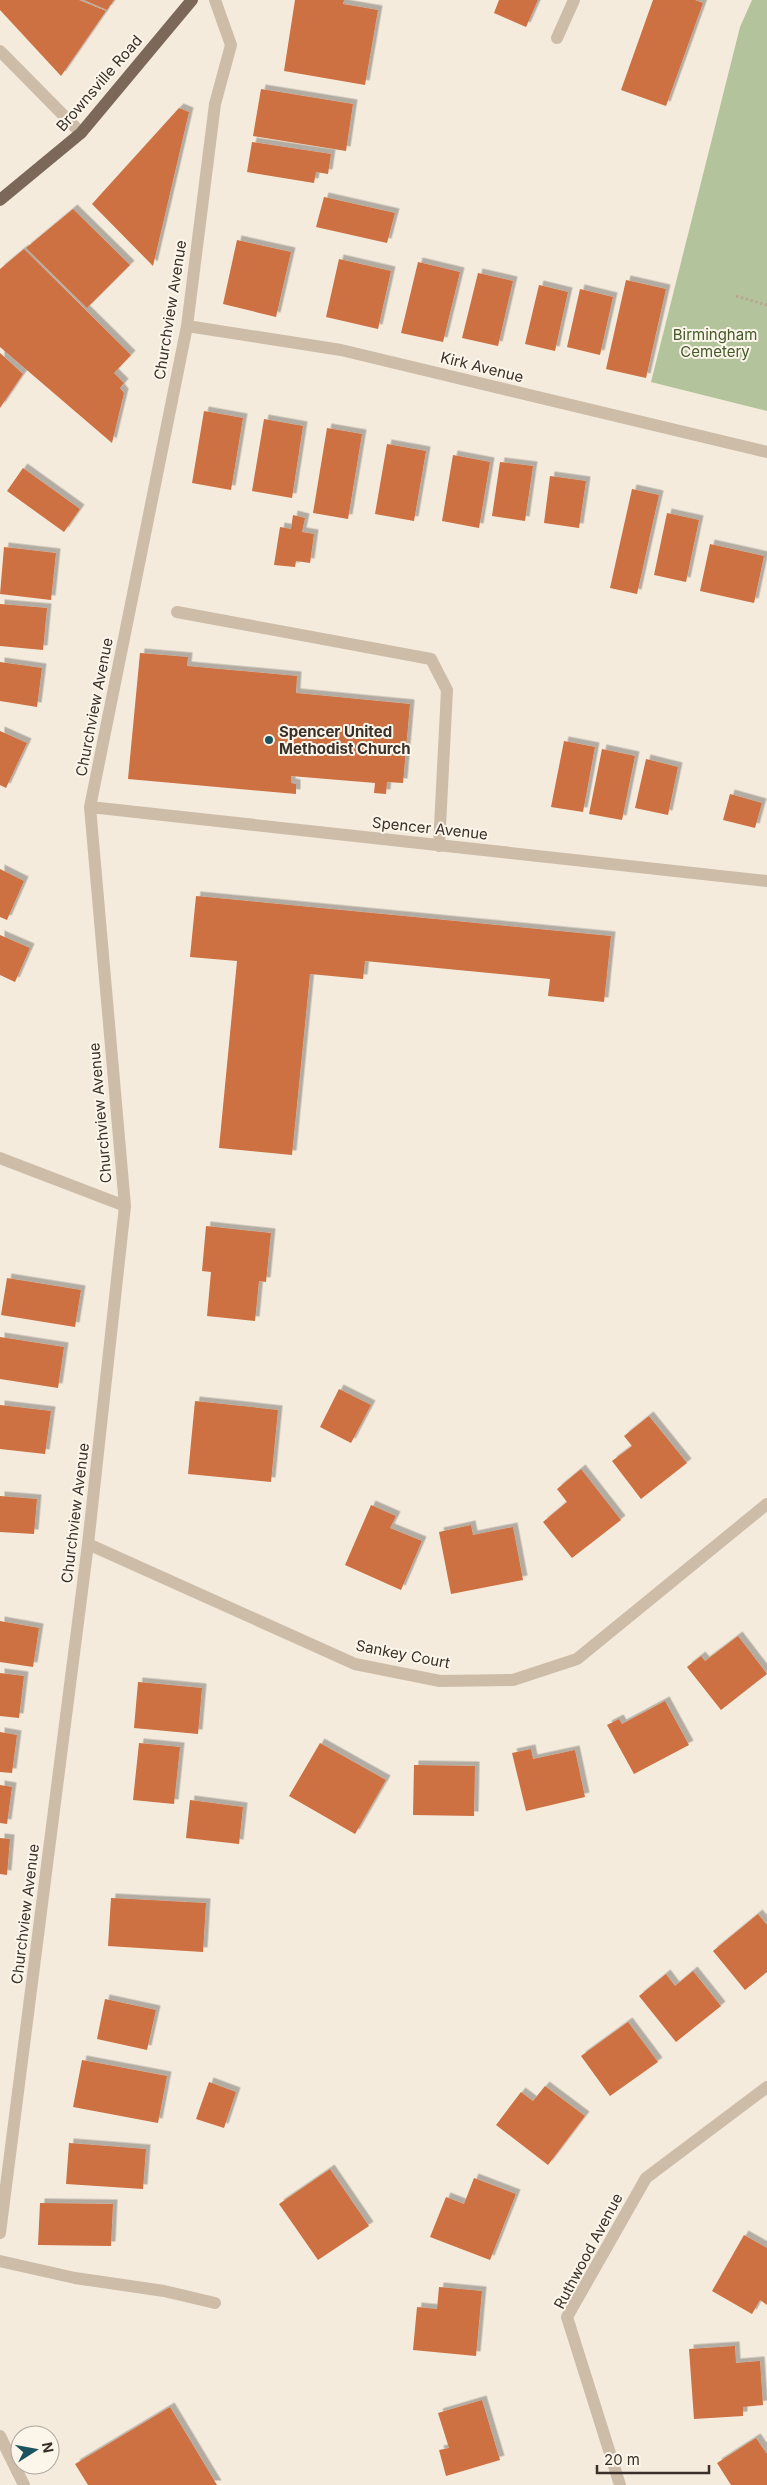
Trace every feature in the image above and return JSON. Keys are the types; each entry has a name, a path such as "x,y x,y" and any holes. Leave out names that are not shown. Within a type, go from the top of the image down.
{"main road":[{"name":"Brownsville Road","path":"0,200 81,133 192,0"}],"street":[{"name":"Churchview Avenue","path":"0,2233 88,1544 125,1206 90,808 187,326 215,104 231,45 215,0"},
{"path":"557,38 574,0"},
{"path":"0,51 81,133"},
{"name":"Kirk Avenue","path":"187,326 341,350 767,452"},
{"path":"177,612 431,659 446,690 438,846"},
{"name":"Spencer Avenue","path":"90,808 767,881"},
{"path":"0,1158 125,1206"},
{"name":"Sankey Court","path":"88,1544 355,1664 440,1681 513,1680 577,1659 767,1504"},
{"name":"Ruthwood Avenue","path":"620,2485 567,2317 646,2178 767,2088"},
{"path":"0,2261 75,2278 164,2291 215,2303"},
{"path":"0,2436 24,2485"}],"path":[{"path":"736,296 767,305"}],"green space":[{"name":"Birmingham Cemetery","path":"752,0 767,0 767,411 651,382 740,27"}],"building":[{"path":"0,0 79,0 106,11 61,76 0,10"},
{"path":"84,0 114,0 107,10"},
{"path":"295,0 344,0 343,4 378,10 365,85 284,71"},
{"path":"499,0 538,0 526,27 494,13"},
{"path":"653,0 695,0 703,3 666,106 621,90"},
{"path":"261,89 353,104 346,151 253,136"},
{"path":"179,108 189,112 153,266 92,204"},
{"path":"252,142 331,154 328,174 316,172 314,183 247,172"},
{"path":"324,197 395,213 387,243 316,227"},
{"path":"73,209 130,265 87,308 26,248"},
{"path":"237,240 291,252 276,317 223,304"},
{"path":"24,249 131,355 114,373 124,383 120,388 124,393 112,443 0,347 0,269"},
{"path":"339,259 391,271 378,329 326,317"},
{"path":"418,262 460,272 443,342 401,333"},
{"path":"478,273 513,281 498,346 462,338"},
{"path":"626,280 666,289 646,378 606,369"},
{"path":"539,285 568,292 555,351 525,344"},
{"path":"580,289 613,297 600,355 567,347"},
{"path":"0,353 23,374 0,408"},
{"path":"204,411 243,418 231,490 192,483"},
{"path":"264,419 303,426 292,498 252,491"},
{"path":"327,428 362,434 348,519 313,513"},
{"path":"387,444 426,451 414,521 375,514"},
{"path":"453,455 490,462 479,528 442,521"},
{"path":"500,462 533,466 525,521 492,516"},
{"path":"23,468 80,509 64,532 7,491"},
{"path":"550,476 586,481 579,528 544,523"},
{"path":"632,489 659,495 637,594 610,588"},
{"path":"667,513 699,520 686,582 654,575"},
{"path":"293,515 305,518 302,532 314,534 310,563 296,561 295,567 274,565 280,527 291,529"},
{"path":"710,544 764,556 754,603 700,591"},
{"path":"4,547 56,553 51,600 0,594"},
{"path":"0,604 47,608 43,650 0,646"},
{"name":"Spencer United Methodist Church","path":"140,653 188,657 187,666 297,676 296,693 410,704 403,783 387,782 386,794 374,793 375,783 291,776 291,783 296,784 296,794 128,779"},
{"path":"0,662 42,668 37,707 0,701"},
{"path":"0,731 27,743 6,788 0,785"},
{"path":"564,741 595,747 583,812 551,807"},
{"path":"602,749 635,756 622,820 589,814"},
{"path":"646,759 678,767 668,815 635,808"},
{"path":"730,794 762,803 755,828 723,820"},
{"path":"0,869 24,881 7,920 0,917"},
{"path":"196,896 611,936 604,1002 548,996 550,979 365,961 363,979 310,974 292,1155 219,1148 237,961 190,957"},
{"path":"0,935 30,948 15,982 0,975"},
{"path":"206,1226 271,1233 266,1282 259,1281 255,1321 207,1316 211,1272 202,1271"},
{"path":"7,1278 81,1290 75,1327 1,1315"},
{"path":"0,1337 64,1347 58,1388 0,1379"},
{"path":"339,1389 371,1405 351,1443 320,1427"},
{"path":"195,1401 278,1410 271,1482 188,1474"},
{"path":"0,1405 51,1411 45,1454 0,1449"},
{"path":"649,1416 687,1463 641,1499 612,1461 632,1446 624,1436"},
{"path":"581,1469 621,1520 572,1558 543,1522 567,1502 557,1489"},
{"path":"0,1496 37,1499 34,1534 0,1532"},
{"path":"371,1505 396,1516 390,1528 422,1541 401,1590 345,1565"},
{"path":"471,1525 473,1535 513,1527 523,1580 451,1594 439,1532"},
{"path":"0,1621 39,1628 33,1667 0,1662"},
{"path":"738,1636 767,1674 721,1710 687,1667 701,1656 705,1661"},
{"path":"0,1673 24,1676 19,1718 0,1716"},
{"path":"138,1682 202,1688 198,1734 134,1728"},
{"path":"665,1701 689,1745 634,1774 607,1725 619,1719 622,1724"},
{"path":"0,1732 17,1735 12,1773 0,1772"},
{"path":"139,1743 180,1747 174,1804 133,1800"},
{"path":"320,1743 386,1780 355,1834 289,1796"},
{"path":"531,1749 533,1759 575,1750 585,1797 526,1811 512,1753"},
{"path":"414,1765 475,1766 474,1816 413,1815"},
{"path":"0,1785 12,1787 7,1824 0,1823"},
{"path":"190,1800 243,1807 239,1844 186,1838"},
{"path":"0,1838 10,1839 7,1875 0,1874"},
{"path":"111,1898 206,1903 203,1952 108,1946"},
{"path":"758,1914 767,1925 767,1972 745,1990 713,1951"},
{"path":"693,1971 721,2006 676,2042 639,1996 666,1974 675,1986"},
{"path":"105,1999 156,2010 147,2050 97,2039"},
{"path":"628,2022 658,2062 610,2096 581,2056"},
{"path":"82,2060 167,2076 158,2123 73,2107"},
{"path":"209,2082 236,2092 224,2128 196,2119"},
{"path":"545,2086 585,2116 548,2165 496,2125 521,2092 533,2101"},
{"path":"69,2143 146,2149 143,2189 66,2184"},
{"path":"330,2169 369,2226 318,2260 279,2204"},
{"path":"474,2178 516,2194 490,2260 430,2237 446,2197 464,2204"},
{"path":"40,2203 113,2204 111,2246 38,2245"},
{"path":"744,2235 767,2248 767,2305 760,2300 752,2314 712,2291"},
{"path":"439,2287 482,2291 476,2356 413,2350 417,2307 437,2309"},
{"path":"735,2346 736,2363 760,2361 763,2405 743,2407 743,2416 694,2419 689,2349"},
{"path":"482,2400 500,2460 446,2476 439,2450 449,2448 438,2413"},
{"path":"170,2407 217,2485 88,2485 75,2464"},
{"path":"756,2438 767,2454 767,2485 731,2485 717,2463"}],"place":[{"name":"Spencer United Methodist Church","path":"269,740"}]}
